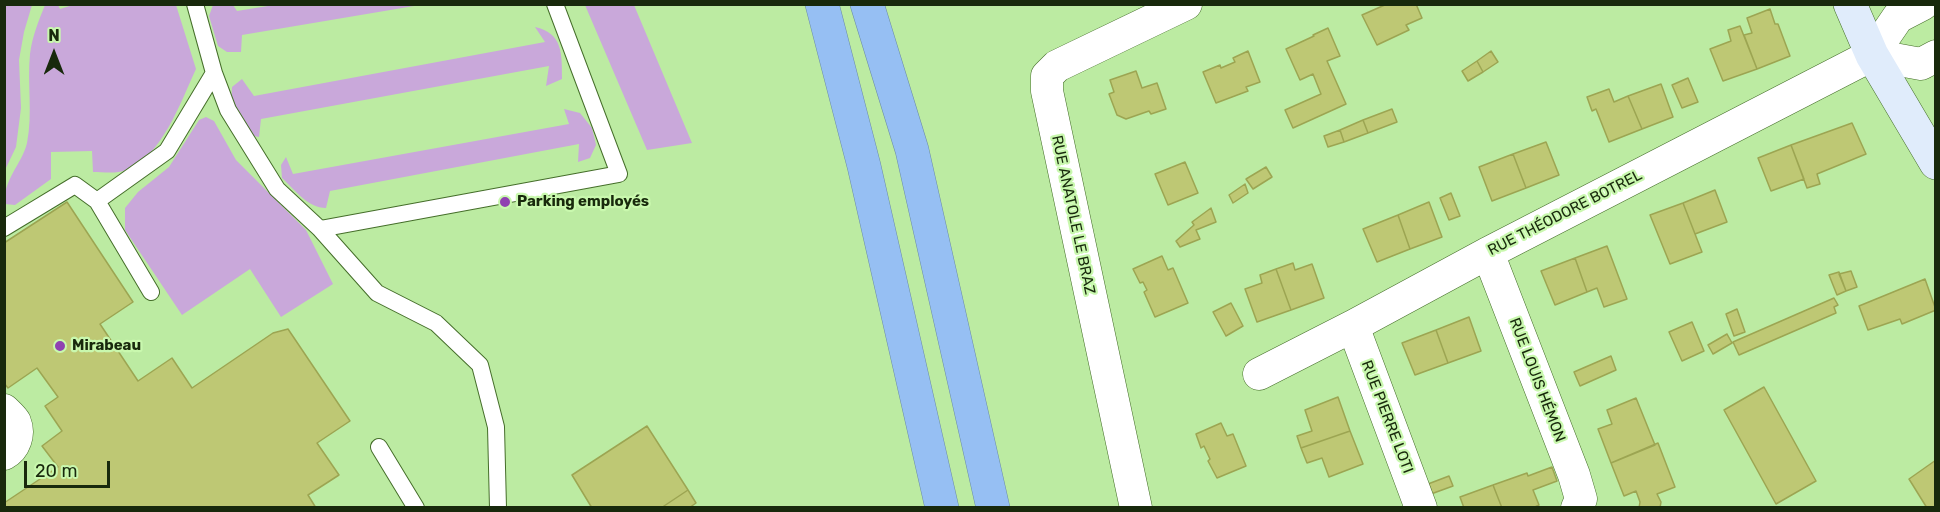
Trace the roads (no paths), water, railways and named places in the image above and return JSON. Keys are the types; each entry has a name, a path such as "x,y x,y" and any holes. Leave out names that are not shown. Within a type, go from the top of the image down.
{"highway":[{"path":"822,4 864,166 942,507"},
{"path":"867,4 912,150 993,507"}],"street":[{"name":"RUE ANATOLE LE BRAZ","path":"1136,507 1047,91 1047,76 1058,66 1186,4"},
{"path":"1850,4 1872,55 1935,163"},
{"path":"1872,55 1898,16 1923,4"},
{"path":"1872,55 1921,64 1935,56"},
{"name":"RUE THÉODORE BOTREL","path":"1259,374 1872,55"},
{"name":"RUE LOUIS HÉMON","path":"1488,253 1574,475 1581,499 1577,507"},
{"name":"RUE PIERRE LOTI","path":"1353,326 1421,507"},
{"path":"4,410 15,422 17,437 10,451 4,454"}],"lane":[{"path":"195,4 214,73 228,110 277,189 320,229 377,293 436,323 480,365 496,427 498,507"},
{"path":"320,229 620,174 555,4"},
{"path":"97,201 167,151 214,73"},
{"path":"4,228 75,185 97,201 151,292"},
{"path":"379,447 416,507"}],"place":[{"name":"Parking employés","path":"505,202"},
{"name":"Mirabeau","path":"60,346"}]}
